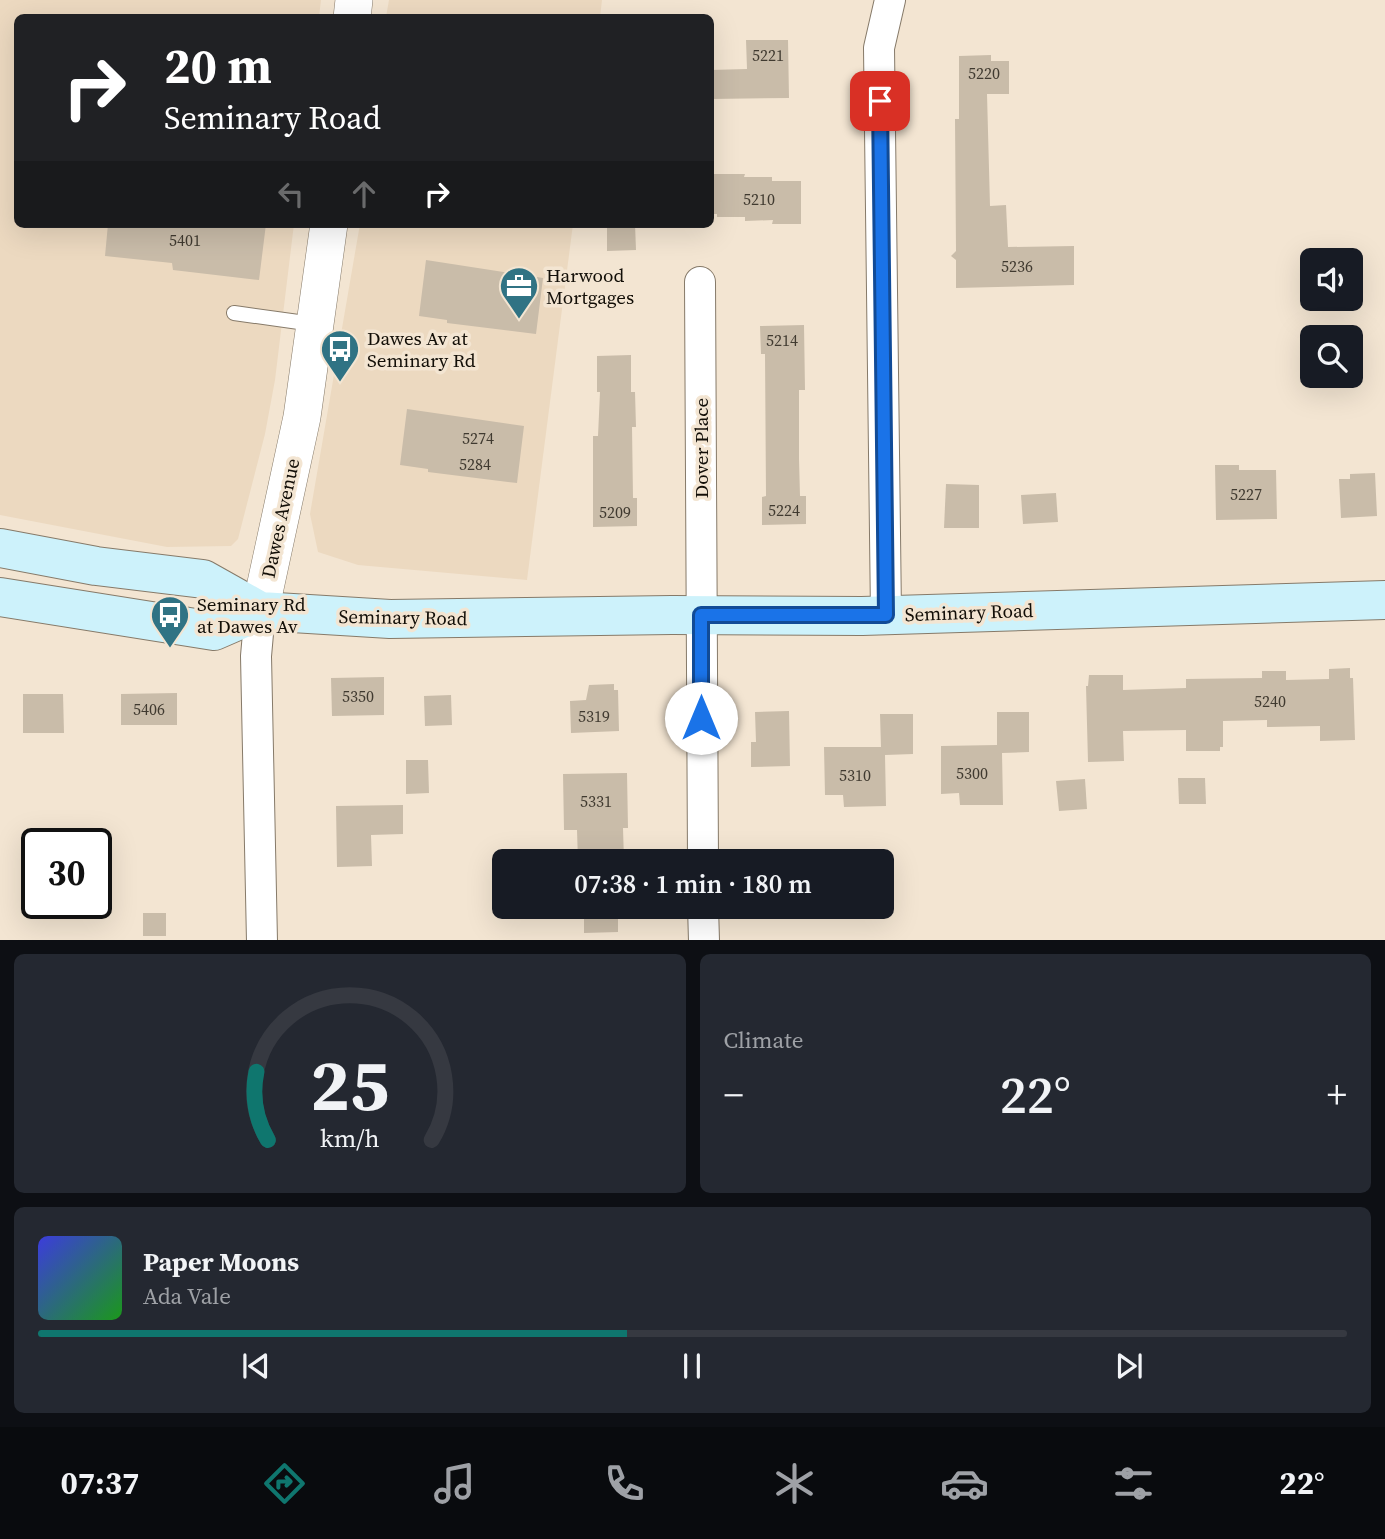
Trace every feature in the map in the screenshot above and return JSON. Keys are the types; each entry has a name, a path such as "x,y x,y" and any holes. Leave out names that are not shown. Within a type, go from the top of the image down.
{"main road":[{"name":"Seminary Road","path":"0,548 96,566 203,579 260,611 390,619 886,615 1385,600"},
{"name":"Seminary Road","path":"0,597 214,631 260,611"}],"street":[{"path":"886,615 879,48 890,0"},
{"name":"Dawes Avenue","path":"262,940 256,656 260,611 302,417 328,228"},
{"name":"Dover Place","path":"700,282 703,849"},
{"path":"703,919 704,940"}],"lane":[{"path":"234,313 314,324"}],"shaded area":[{"path":"0,0 321,0 319,14 14,14 14,228 294,228 275,380 265,434 238,539 231,546 167,547 0,515"},
{"path":"389,0 602,0 600,14 387,14"},
{"path":"359,228 572,228 527,580 358,565 318,552 310,514"}],"building":[{"path":"746,40 788,40 789,98 714,99 714,70 747,69"},
{"path":"991,55 991,61 1009,61 1009,94 987,94 990,206 1006,205 1008,247 1074,246 1074,285 956,288 956,260 951,256 956,251 955,119 959,119 959,56"},
{"path":"714,174 745,174 744,177 772,177 772,181 801,181 801,224 772,224 773,220 745,221 745,217 717,217 717,214 714,214"},
{"path":"108,228 266,228 259,280 173,270 172,263 105,256"},
{"path":"607,228 635,228 636,250 607,251"},
{"path":"426,260 543,278 536,334 447,323 447,320 419,316"},
{"path":"804,325 805,390 799,390 799,459 800,496 806,496 806,524 762,525 762,497 766,496 765,354 761,354 760,326"},
{"path":"631,355 631,392 635,392 636,427 632,427 633,498 637,498 637,526 593,527 593,436 598,436 600,392 597,392 597,356"},
{"path":"407,409 524,426 517,483 428,472 428,469 400,465"},
{"path":"1215,465 1239,465 1239,470 1276,470 1277,519 1216,520"},
{"path":"1375,473 1377,516 1341,518 1339,479 1350,479 1350,474"},
{"path":"946,484 979,485 979,528 944,528"},
{"path":"1056,493 1058,522 1023,524 1021,495"},
{"path":"1350,668 1350,678 1353,678 1355,740 1320,741 1320,726 1267,727 1267,720 1223,721 1223,747 1220,747 1220,751 1186,751 1186,730 1123,731 1124,761 1088,762 1086,686 1089,675 1123,675 1123,690 1186,688 1186,679 1262,678 1262,671 1286,671 1286,680 1329,679 1329,669"},
{"path":"384,677 384,715 332,716 331,678"},
{"path":"614,684 614,690 618,690 619,731 571,733 570,701 586,700 589,685"},
{"path":"177,693 177,725 121,725 121,694"},
{"path":"23,694 63,694 64,733 23,733"},
{"path":"451,695 452,725 425,726 424,696"},
{"path":"789,711 790,766 751,767 751,742 756,742 755,712"},
{"path":"997,712 1029,712 1029,752 1002,753 1003,805 960,805 959,793 941,794 941,746 997,745"},
{"path":"880,714 913,714 913,754 885,755 886,806 844,807 843,795 825,795 824,747 881,747"},
{"path":"406,760 428,760 429,793 406,794"},
{"path":"627,773 628,828 623,828 624,849 578,849 577,830 564,830 563,774"},
{"path":"1178,778 1205,778 1206,804 1179,804"},
{"path":"1085,779 1087,809 1059,811 1056,781"},
{"path":"403,805 403,834 371,835 372,866 337,867 336,806"},
{"path":"143,913 166,913 166,936 143,936"},
{"path":"584,919 618,919 618,932 584,933"}],"place":[{"name":"Harwood Mortgages","path":"519,320"},
{"name":"Dawes Av at Seminary Rd","path":"340,383"},
{"name":"Seminary Rd at Dawes Av","path":"170,649"}],"route":[{"path":"701,718 701,615 886,615 880,101"}]}
